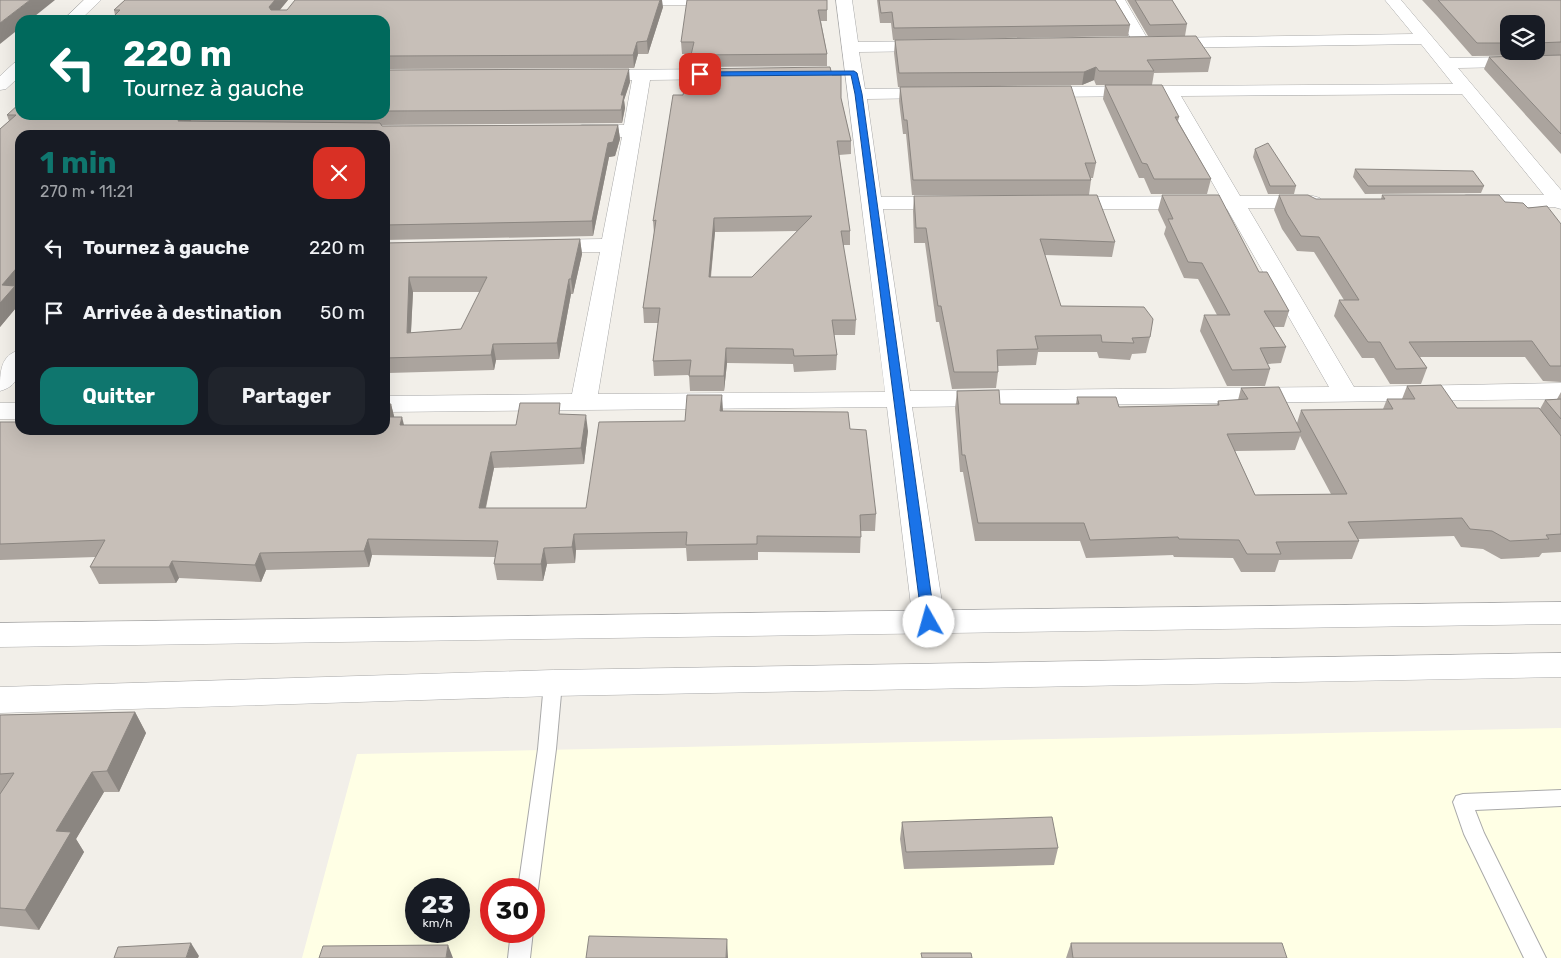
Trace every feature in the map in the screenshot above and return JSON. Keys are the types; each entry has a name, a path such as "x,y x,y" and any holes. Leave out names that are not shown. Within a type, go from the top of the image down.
{"street":[{"path":"76,15 93,0"},
{"path":"605,1 745,0"},
{"path":"844,0 851,47 849,80 872,204 900,398 929,622"},
{"path":"1117,0 1142,43"},
{"path":"1393,0 1560,202"},
{"path":"1122,43 1426,40"},
{"path":"851,47 948,46"},
{"path":"1444,63 1561,61"},
{"path":"573,75 738,74"},
{"path":"584,401 642,75"},
{"path":"849,80 956,93"},
{"path":"1014,92 1465,89"},
{"path":"1169,91 1346,395"},
{"path":"563,131 632,131"},
{"path":"1048,203 1333,202"},
{"path":"1451,202 1560,202"},
{"path":"872,204 970,203"},
{"path":"524,246 612,245"},
{"path":"0,383 15,364"},
{"path":"390,404 1346,395 1561,391"},
{"path":"0,411 15,411"},
{"path":"0,635 1561,613"},
{"path":"0,700 553,683 1561,665"}],"lane":[{"path":"529,878 547,749 553,683"},
{"path":"1535,958 1474,834 1463,802 1561,798"},
{"path":"519,958 521,943"}],"shaded area":[{"path":"1561,728 1561,958 302,958 357,754"}],"building":[{"path":"0,0 30,0 0,23"},
{"path":"125,0 275,0 269,7 271,10 287,10 295,0 660,0 647,41 637,42 633,55 390,56 390,15 115,15 120,10 114,10"},
{"path":"687,0 827,0 827,10 818,10 827,54 691,55 694,42 681,42"},
{"path":"879,0 1115,0 1130,25 894,28 892,12 881,13"},
{"path":"1135,0 1172,0 1187,24 1150,25"},
{"path":"1438,0 1561,0 1561,42 1545,43 1545,15 1500,15 1500,43 1477,43"},
{"path":"1196,36 1211,58 1147,60 1154,71 1099,71 1096,67 1084,72 899,73 895,40"},
{"path":"1545,55 1561,55 1561,134 1489,57 1500,57 1500,60 1545,60"},
{"path":"830,67 832,75 841,75 841,98 851,141 837,141 850,231 841,231 856,320 832,320 837,355 794,356 793,349 726,348 724,376 689,376 691,360 653,361 660,308 643,308 656,220 653,221 673,95 683,95 689,69","holes":["812,216 752,277 709,277 714,218"]},
{"path":"629,69 621,95 624,95 621,110 390,111 390,70"},
{"path":"1105,85 1162,85 1179,117 1175,117 1211,179 1154,179 1147,164 1142,163"},
{"path":"1071,86 1096,163 1085,163 1091,180 913,180 907,120 904,120 900,87"},
{"path":"15,108 15,115 7,115"},
{"path":"15,116 15,120 380,123 382,126 618,125 613,142 608,143 592,221 390,225 390,130 15,130 15,270 2,285 15,286 0,303 0,129"},
{"path":"1268,143 1296,186 1270,186 1255,149"},
{"path":"1355,169 1473,171 1484,186 1368,186"},
{"path":"1097,195 1115,242 1040,239 1061,306 1144,307 1153,319 1150,337 1132,338 1134,343 1102,342 1101,335 1035,336 1038,349 997,350 998,372 954,372 941,306 938,306 926,228 916,228 914,196"},
{"path":"1162,195 1219,195 1259,272 1267,272 1289,311 1264,311 1286,347 1260,348 1270,369 1232,370 1204,315 1230,315 1202,263 1188,262 1168,219 1173,219"},
{"path":"1279,195 1308,195 1316,199 1385,199 1382,195 1499,195 1505,202 1523,203 1528,208 1547,206 1561,224 1561,366 1550,366 1532,341 1409,342 1427,368 1396,369 1380,342 1368,342 1339,300 1359,300 1319,237 1301,236 1287,214"},
{"path":"580,239 571,279 569,279 557,343 493,344 491,355 390,358 390,243","holes":["409,277 487,277 461,329 407,333"]},
{"path":"1441,385 1457,408 1539,408 1561,436 1561,534 1546,535 1549,539 1510,541 1492,531 1470,529 1462,518 1348,522 1359,541 1276,542 1281,554 1247,554 1239,540 1179,539 1178,537 1090,540 1084,523 978,523 965,455 962,455 957,391 999,390 1000,404 1079,404 1077,397 1116,397 1119,407 1219,405 1218,401 1248,399 1241,388 1279,387 1301,432 1227,434 1255,495 1347,494 1301,410 1393,409 1387,399 1415,399 1407,386"},
{"path":"687,395 722,395 720,411 848,412 850,429 866,430 876,514 860,515 861,537 757,536 757,544 686,545 687,532 574,534 572,547 544,548 541,564 494,564 498,541 368,539 364,551 260,553 255,565 172,561 169,567 90,567 105,540 0,544 0,422 15,422 15,435 390,435 390,417 402,417 400,425 516,425 520,403 560,403 559,414 586,415 581,448 491,452 479,508 586,508 599,422 685,421"},
{"path":"1561,399 1561,419 1545,400"},
{"path":"135,712 107,771 92,772 56,831 71,832 25,910 0,908 0,794 14,773 0,774 0,715"},
{"path":"1052,817 1058,848 906,852 902,822"},
{"path":"589,936 727,939 726,958 586,958"},
{"path":"191,943 186,958 114,958 118,947"},
{"path":"1071,943 1282,943 1287,958 1073,958"},
{"path":"448,945 446,958 319,958 323,946"},
{"path":"921,953 971,953 972,958 922,958"}],"route":[{"path":"700,74 854,73 900,398 929,622"}]}
